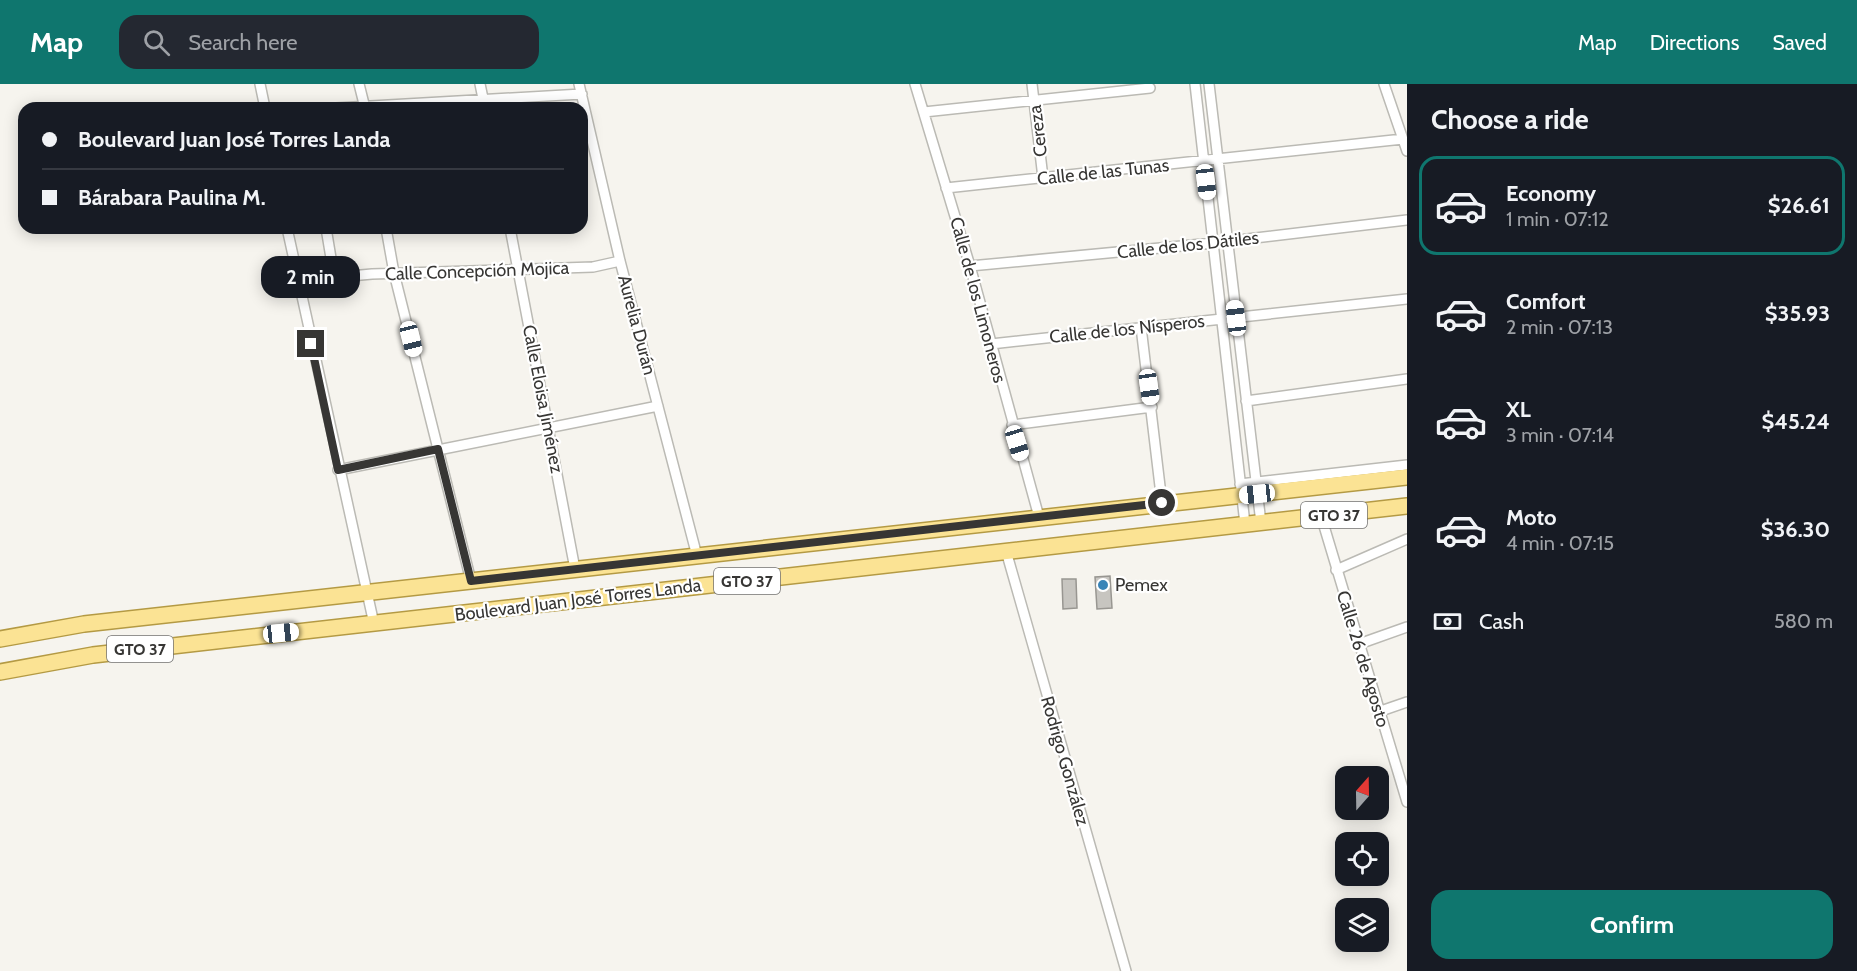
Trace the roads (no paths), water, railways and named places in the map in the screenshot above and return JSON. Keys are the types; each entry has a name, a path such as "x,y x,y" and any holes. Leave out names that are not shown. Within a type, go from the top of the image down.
{"main road":[{"name":"Boulevard Juan José Torres Landa","path":"0,639 84,624 1039,518 1162,503 1249,489 1407,477"},
{"name":"Boulevard Juan José Torres Landa","path":"0,672 93,655 1407,506"}],"street":[{"path":"260,84 264,102"},
{"path":"359,84 363,102"},
{"path":"480,84 484,102"},
{"name":"Calle de los Limoneros","path":"915,84 970,266 1039,518"},
{"name":"Cereza","path":"1032,84 1043,178"},
{"path":"1195,84 1222,319 1249,489 1261,523"},
{"path":"1209,84 1246,401 1249,489 1245,524"},
{"path":"1384,84 1407,152"},
{"path":"924,112 1150,88"},
{"path":"498,102 580,89"},
{"name":"Aurelia Durán","path":"588,123 620,261 697,556"},
{"name":"Calle de las Tunas","path":"946,188 1403,139"},
{"name":"Calle de los Dátiles","path":"970,266 1213,243 1407,220"},
{"path":"288,234 338,470 374,624"},
{"path":"327,234 334,276"},
{"path":"387,234 394,273 471,581"},
{"name":"Calle Eloisa Jiménez","path":"511,234 575,569"},
{"name":"Calle Concepción Mojica","path":"297,281 334,276 394,273 593,267 620,261"},
{"name":"Calle de los Nísperos","path":"990,344 1407,299"},
{"path":"1141,327 1162,503"},
{"path":"1246,401 1407,379"},
{"path":"338,470 658,406"},
{"path":"1012,425 1152,407"},
{"path":"1249,489 1407,465"},
{"name":"Calle 26 de Agosto","path":"1321,516 1378,712 1404,784 1407,802"},
{"path":"1336,570 1407,539"},
{"name":"Rodrigo González","path":"1006,551 1126,971"},
{"path":"1359,644 1407,627"},
{"path":"1378,712 1407,702"}],"place":[{"name":"Pemex","path":"1103,585"}]}
